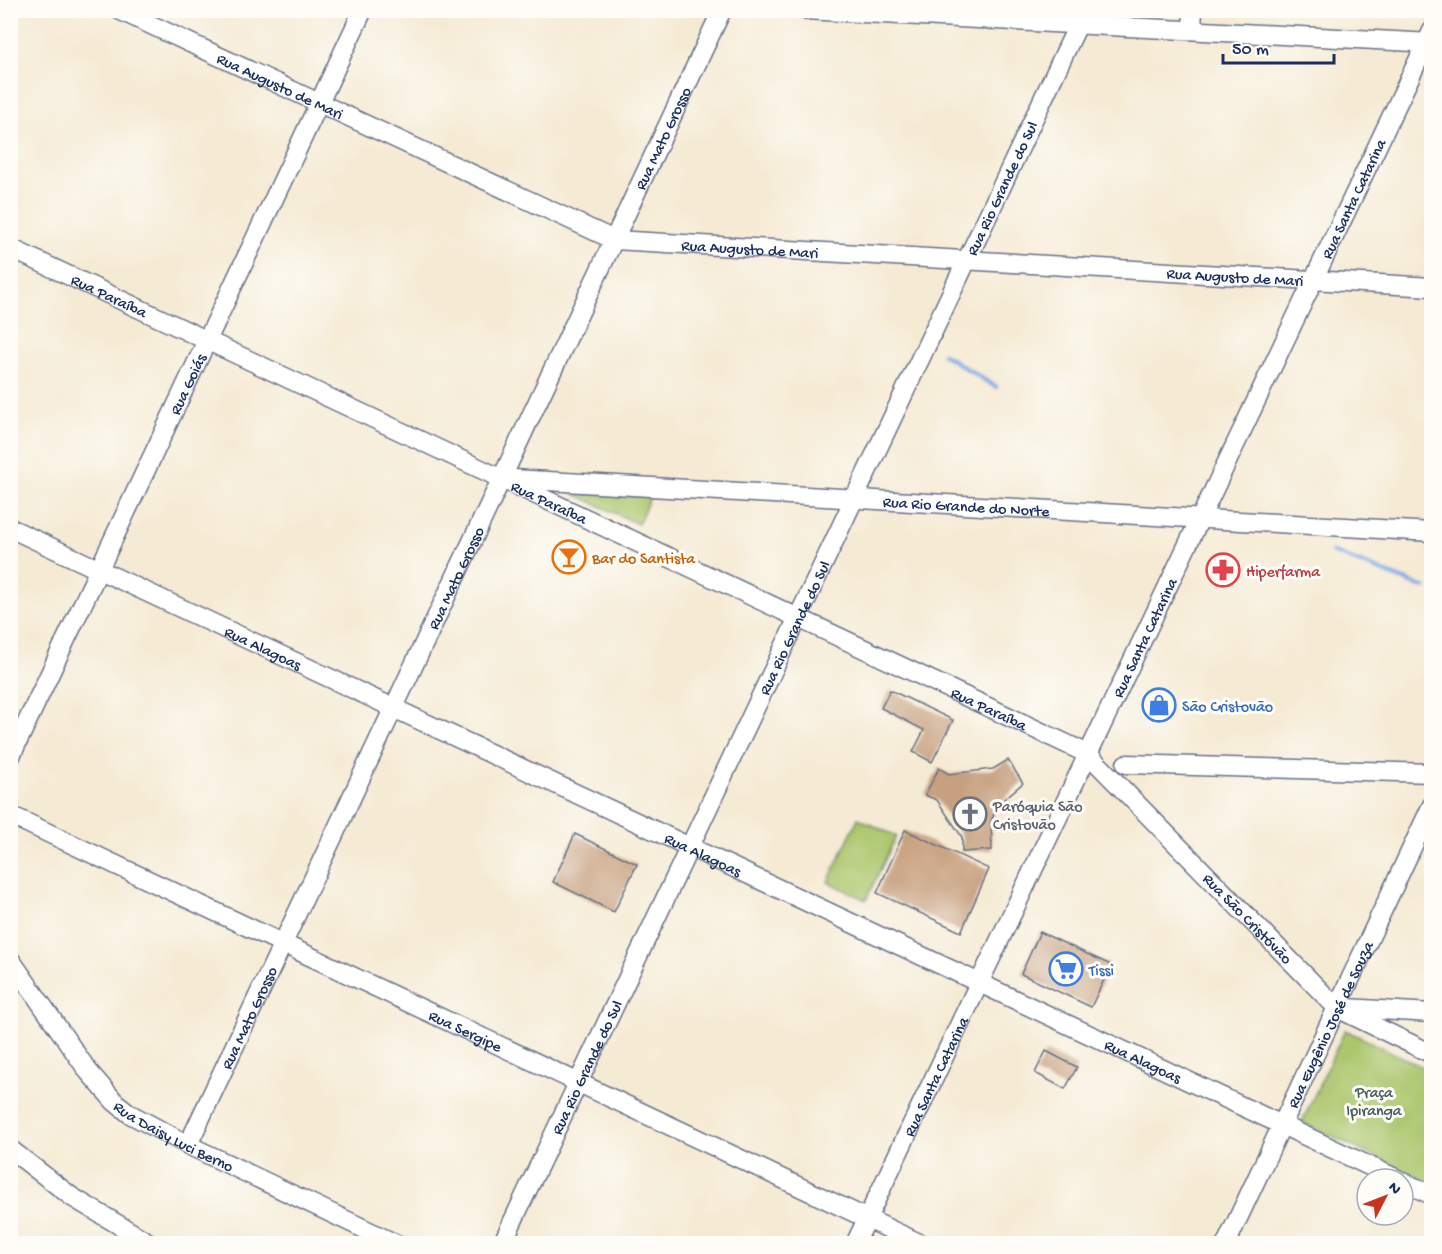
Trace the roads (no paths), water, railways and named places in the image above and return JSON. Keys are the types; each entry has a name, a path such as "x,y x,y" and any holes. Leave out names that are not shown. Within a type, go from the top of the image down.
{"street":[{"name":"Rua Augusto de Mari","path":"119,10 614,240 1431,287"},
{"name":"Rua Goiás","path":"10,758 363,10"},
{"name":"Rua Mato Grosso","path":"188,1145 723,10"},
{"path":"805,10 1082,17 1192,30 1430,39"},
{"path":"1192,30 1193,10"},
{"name":"Rua Rio Grande do Sul","path":"502,1244 1082,17"},
{"name":"Rua Santa Catarina","path":"855,1244 1313,280 1430,39"},
{"name":"Rua Paraíba","path":"10,248 1088,754"},
{"name":"Rua Rio Grande do Norte","path":"502,479 1431,532"},
{"name":"Rua Alagoas","path":"10,528 1371,1167"},
{"name":"Rua São Cristóvão","path":"1088,754 1337,1008 1431,1054"},
{"path":"1126,764 1431,773"},
{"name":"Rua Eugênio José de Souza","path":"1226,1244 1431,806"},
{"name":"Rua Sergipe","path":"10,815 921,1244"},
{"name":"Rua Daisy Luci Berno","path":"10,959 88,1071 108,1095 130,1114 188,1145 396,1244"},
{"path":"1337,1008 1431,1013"},
{"path":"10,1149 72,1197 152,1244"},
{"path":"1415,1188 1431,1195"}],"waterway":[{"path":"943,354 996,387"},
{"path":"1332,552 1425,588"}],"place":[{"name":"Bar do Santista","path":"569,557"},
{"name":"Hiperfarma","path":"1223,570"},
{"name":"São Cristovão","path":"1159,705"},
{"name":"Paróquia São Cristovão","path":"970,814"},
{"name":"Tissi","path":"1066,969"}],"park label":[{"name":"Praça Ipiranga","path":"1374,1100"}]}
